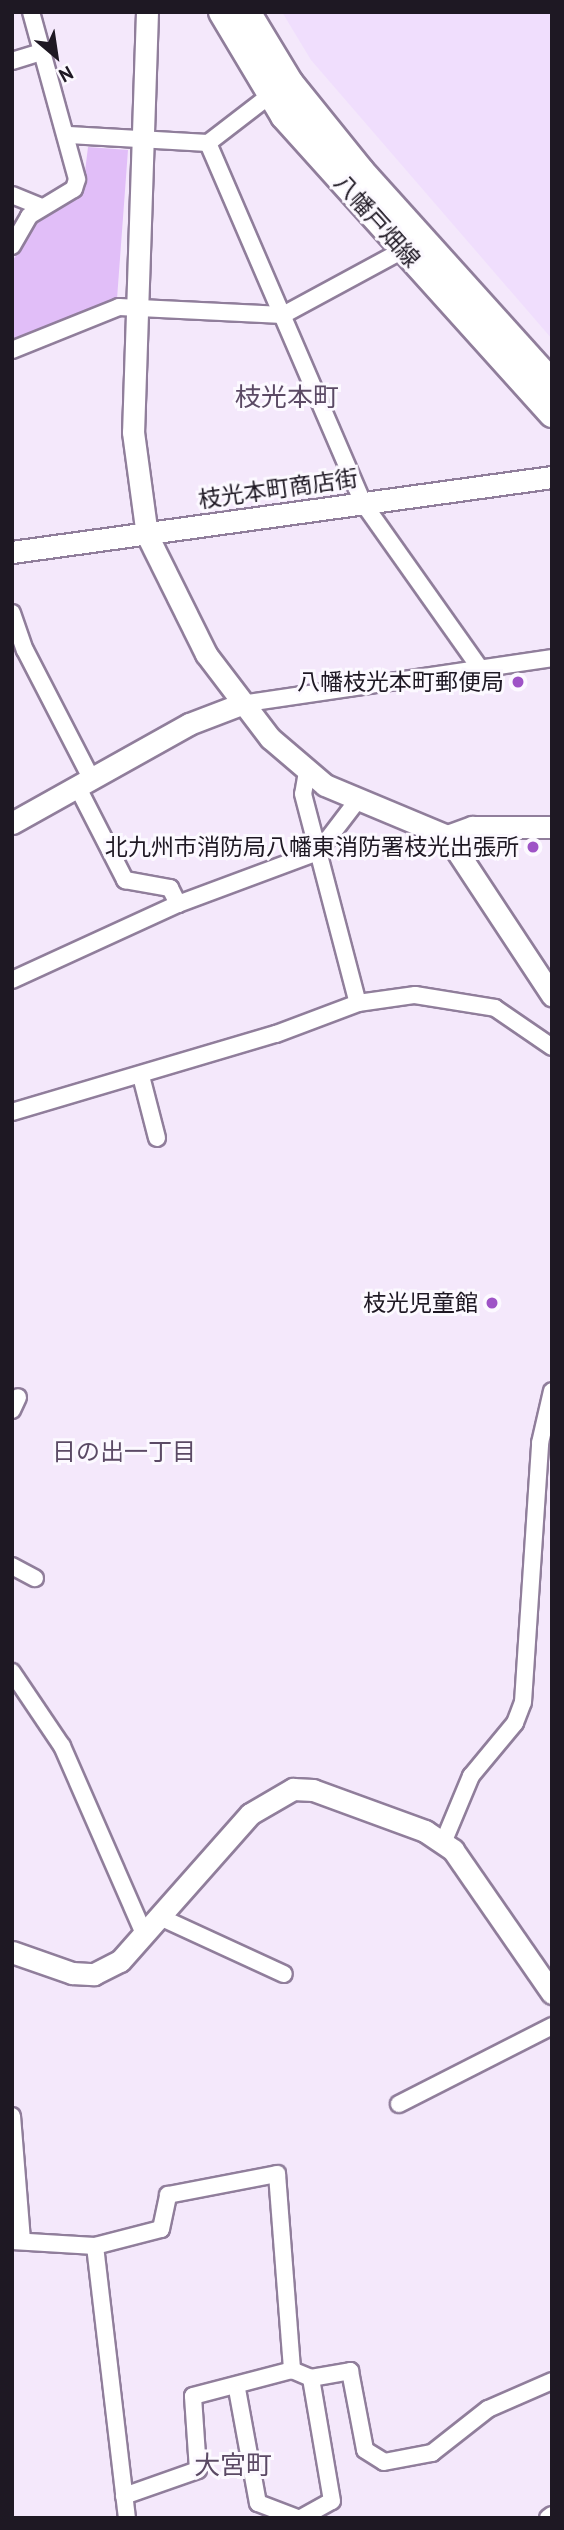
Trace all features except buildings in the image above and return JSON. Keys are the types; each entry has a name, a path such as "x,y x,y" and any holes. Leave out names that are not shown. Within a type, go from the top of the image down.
{"main road":[{"name":"八幡戸畑線","path":"222,12 269,96 403,250 552,414"},
{"name":"八幡戸畑線","path":"247,12 290,83 361,171 552,383"}],"street":[{"path":"12,246 41,207 74,190 69,135 31,12"},
{"path":"147,12 144,139 135,307 134,443 146,535 206,654 241,704 307,772 357,801 427,823 447,836 552,995"},
{"path":"12,61 42,52"},
{"path":"69,135 208,143 269,96"},
{"path":"208,143 363,503 479,667"},
{"path":"12,195 41,207"},
{"path":"12,350 119,307 283,315 403,250"},
{"name":"枝光本町商店街","path":"12,552 552,477"},
{"path":"12,612 18,653 84,782 125,880 170,888 178,904"},
{"path":"12,823 84,782 241,704 552,658"},
{"path":"307,772 303,794 358,1003"},
{"path":"12,980 178,904 318,852 357,801"},
{"path":"447,836 472,827 552,827"},
{"path":"12,1112 141,1076 358,1003 438,995 495,1008 552,1047"},
{"path":"141,1076 157,1138"},
{"path":"443,1843 471,1776 515,1723 523,1702 540,1443 552,1391"},
{"path":"12,1566 35,1578"},
{"path":"12,1672 62,1746 145,1936"},
{"path":"12,1952 40,1965 94,1974 120,1961 162,1918 250,1814 293,1788 313,1790 443,1843 466,1863 552,1993"},
{"path":"162,1918 284,1974"},
{"path":"399,2104 552,2026"},
{"path":"12,2116 17,2240 95,2246 162,2229 168,2195 277,2174 292,2370"},
{"path":"95,2246 127,2518"},
{"path":"124,2496 198,2470 193,2396 237,2389 292,2370 311,2378 350,2371 365,2450 384,2462 432,2453 488,2409 552,2381"},
{"path":"237,2389 258,2502 299,2518 332,2501 311,2378"}],"shaded area":[{"path":"282,12 552,12 552,339 311,60"},
{"path":"88,147 128,150 117,299 12,343 12,262 37,220 82,196"}],"place":[{"name":"八幡枝光本町郵便局","path":"518,682"},
{"name":"北九州市消防局八幡東消防署枝光出張所","path":"533,847"},
{"name":"枝光児童館","path":"492,1303"}],"district":[{"name":"枝光本町","path":"287,397"},
{"name":"日の出一丁目","path":"124,1452"},
{"name":"大宮町","path":"233,2465"}]}
